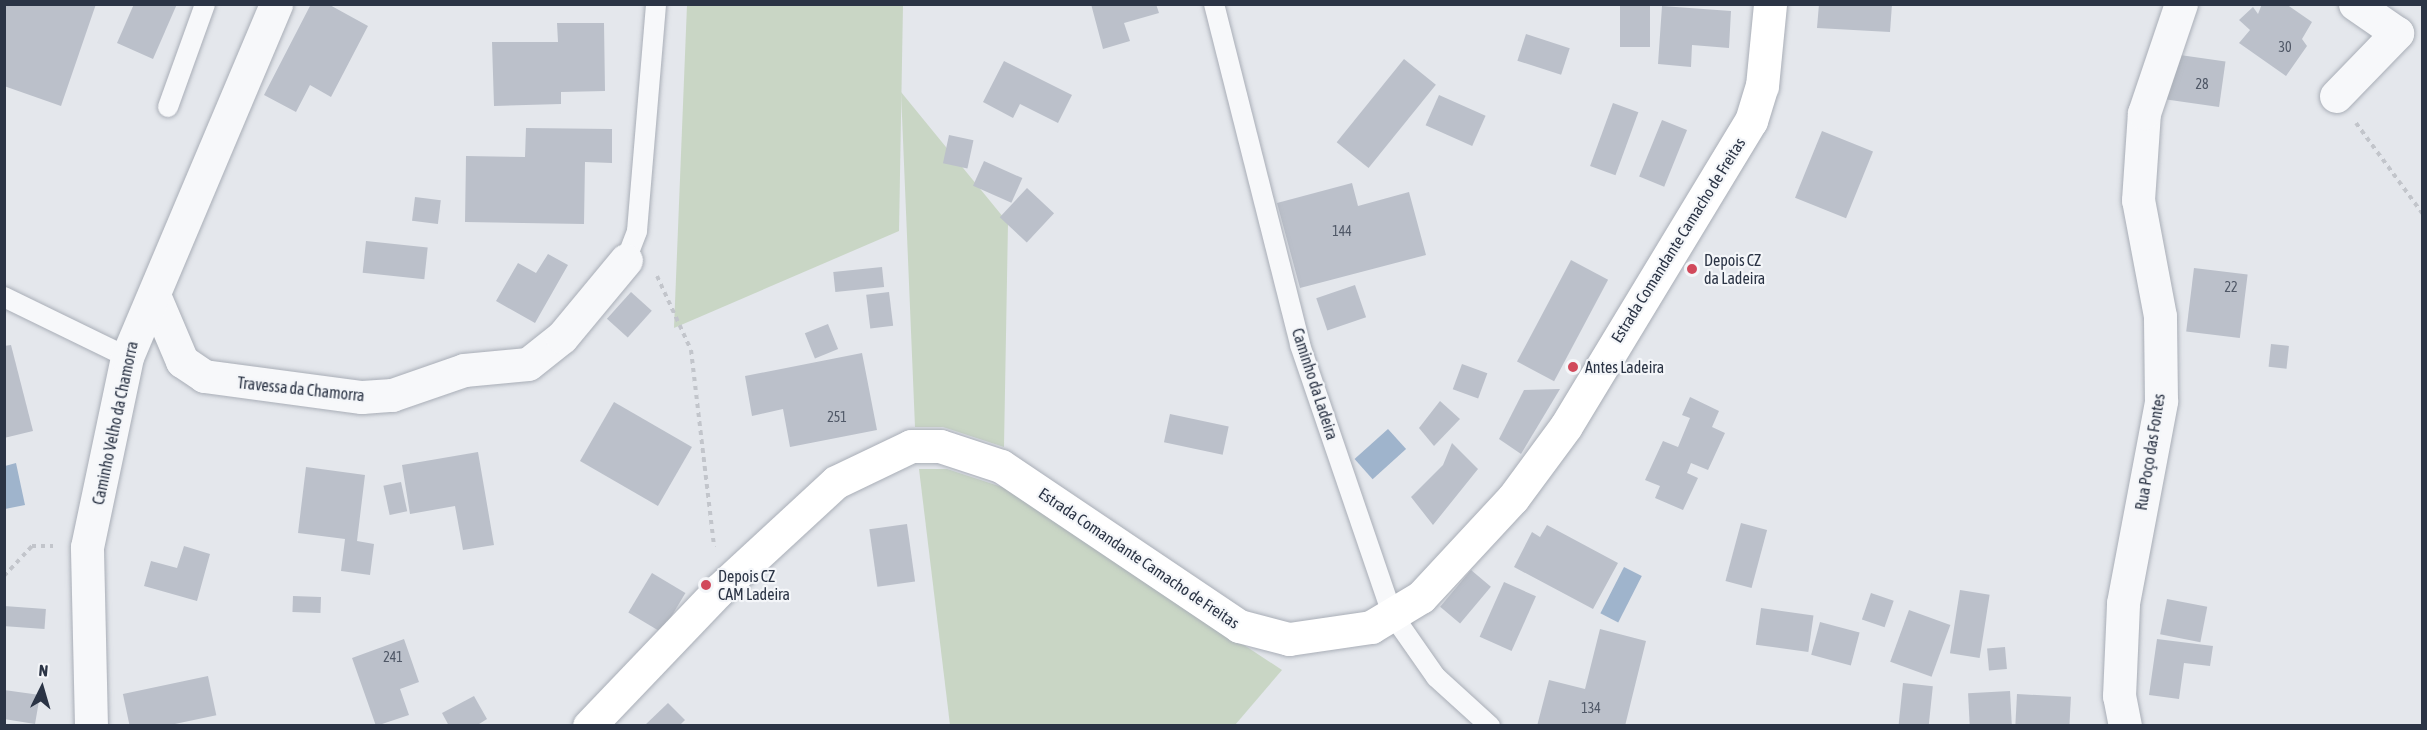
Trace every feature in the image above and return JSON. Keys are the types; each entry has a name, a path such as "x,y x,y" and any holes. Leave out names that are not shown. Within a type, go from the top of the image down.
{"main road":[{"name":"Estrada Comandante Camacho de Freitas","path":"589,726 719,591 836,482 887,454 940,446 1001,466 1239,626 1289,639 1371,627 1392,615 1421,597 1513,498 1566,426 1751,121 1762,86 1770,4"}],"street":[{"name":"Caminho Velho da Chamorra","path":"91,726 87,547 128,357 276,4"},
{"name":"Rua Poço das Fontes","path":"2125,726 2119,696 2123,603 2161,401 2160,316 2138,200 2144,113 2181,4"},
{"path":"2336,96 2397,33 2355,4"},
{"name":"Travessa da Chamorra","path":"154,295 182,361 204,376 362,397 392,395 464,370 528,364 562,337 632,246"}],"lane":[{"path":"168,107 205,4"},
{"path":"632,246 656,4"},
{"name":"Caminho da Ladeira","path":"1214,4 1300,345 1392,615 1436,677 1490,726"},
{"path":"4,297 128,357"}],"path":[{"path":"2336,96 2422,213"},
{"path":"632,246 691,350 719,591"},
{"path":"4,576 32,546 87,547"}],"green space":[{"path":"687,5 903,5 899,231 674,328"},
{"path":"901,92 1008,223 1004,447 943,427 915,427"},
{"path":"919,469 947,469 1008,489 1282,670 1235,725 950,725"}],"water":[{"path":"1388,429 1406,449 1373,479 1355,459"},
{"path":"16,463 25,505 5,509 5,466"},
{"path":"1624,567 1642,576 1618,622 1600,613"}],"building":[{"path":"4,4 96,4 61,106 4,86"},
{"path":"134,4 177,4 153,59 117,43"},
{"path":"311,4 328,4 368,26 331,97 310,85 296,112 264,95"},
{"path":"1091,4 1156,4 1159,13 1124,23 1130,41 1103,49"},
{"path":"1620,4 1650,4 1650,47 1620,47"},
{"path":"1819,4 1892,4 1890,32 1817,28"},
{"path":"2262,4 2286,4 2312,22 2302,39 2307,46 2286,76 2239,43 2250,30 2239,20 2253,7 2258,14"},
{"path":"1662,6 1731,11 1729,48 1692,45 1691,67 1658,64"},
{"path":"557,23 604,23 605,91 561,92 561,104 494,106 492,42 558,42"},
{"path":"1526,34 1570,48 1561,75 1517,61"},
{"path":"2173,54 2225,61 2219,107 2167,100"},
{"path":"1404,59 1436,85 1369,168 1337,142"},
{"path":"1004,61 1072,95 1058,123 1020,104 1013,118 983,102"},
{"path":"1439,95 1486,116 1472,146 1426,125"},
{"path":"1613,103 1638,112 1615,175 1590,166"},
{"path":"1662,120 1687,130 1664,187 1639,177"},
{"path":"526,128 612,129 612,163 585,162 584,224 465,222 466,156 525,157"},
{"path":"1822,131 1873,152 1846,218 1795,198"},
{"path":"949,135 973,140 967,169 943,163"},
{"path":"984,161 1022,178 1011,203 973,186"},
{"path":"1352,183 1358,206 1409,192 1426,255 1300,288 1277,203"},
{"path":"1027,188 1054,213 1027,242 1000,217"},
{"path":"415,197 441,200 438,224 412,221"},
{"path":"366,241 428,247 424,279 363,273"},
{"path":"548,254 568,265 535,323 496,301 518,263 536,273"},
{"path":"1571,260 1608,280 1554,381 1517,362"},
{"path":"882,267 884,287 835,292 833,272"},
{"path":"2194,268 2248,275 2240,338 2186,332"},
{"path":"1355,285 1366,317 1327,330 1316,298"},
{"path":"631,292 652,311 628,337 607,319"},
{"path":"889,292 893,326 870,329 866,295"},
{"path":"828,324 838,349 815,358 805,333"},
{"path":"2271,344 2289,346 2286,369 2269,367"},
{"path":"11,345 33,431 4,438 4,346"},
{"path":"862,353 877,430 790,447 783,409 752,416 745,376"},
{"path":"1462,364 1487,373 1478,399 1453,389"},
{"path":"1560,389 1521,454 1499,439 1524,390"},
{"path":"1690,397 1719,411 1712,427 1725,433 1708,470 1691,463 1687,473 1698,478 1683,510 1655,498 1660,486 1645,480 1663,441 1678,447 1690,418 1682,415"},
{"path":"1440,401 1460,419 1434,446 1419,428"},
{"path":"614,402 692,447 658,506 580,461"},
{"path":"1170,414 1229,426 1223,455 1164,442"},
{"path":"1452,443 1478,469 1433,525 1411,497 1443,465"},
{"path":"478,452 494,545 463,550 455,506 410,514 402,465"},
{"path":"306,467 365,475 357,541 374,544 370,575 341,571 345,539 298,533"},
{"path":"401,482 407,511 390,515 383,486"},
{"path":"1741,523 1767,530 1752,588 1725,581"},
{"path":"907,524 915,581 877,587 869,529"},
{"path":"1547,525 1618,563 1593,609 1514,567 1532,532 1540,537"},
{"path":"184,546 210,554 197,601 144,586 151,561 177,568"},
{"path":"1471,570 1491,587 1460,623 1440,607"},
{"path":"652,573 685,593 662,633 628,612"},
{"path":"1504,582 1536,596 1512,651 1480,637"},
{"path":"1960,590 1990,595 1980,658 1950,653"},
{"path":"1871,593 1894,601 1885,627 1862,619"},
{"path":"293,596 321,597 320,613 292,612"},
{"path":"2167,599 2207,607 2200,642 2160,634"},
{"path":"4,606 46,609 45,629 4,626"},
{"path":"1761,608 1813,615 1808,652 1756,645"},
{"path":"1909,610 1950,625 1932,677 1890,662"},
{"path":"1820,622 1860,633 1851,665 1811,655"},
{"path":"1600,629 1646,641 1625,726 1537,726 1549,680 1585,689"},
{"path":"404,639 419,682 400,689 409,715 376,726 352,658"},
{"path":"2157,639 2213,646 2210,666 2184,663 2179,699 2149,695"},
{"path":"2005,647 2007,669 1989,670 1987,649"},
{"path":"208,676 216,715 165,726 130,726 123,694"},
{"path":"1903,683 1933,686 1929,726 1899,726"},
{"path":"4,690 40,695 35,724 4,719"},
{"path":"2010,691 2012,726 1970,726 1968,693"},
{"path":"2017,694 2071,697 2069,726 2015,726"},
{"path":"474,696 487,719 476,726 449,726 442,713"},
{"path":"668,703 685,720 679,726 644,726"}],"place":[{"name":"Depois CZ da Ladeira","path":"1692,269"},
{"name":"Antes Ladeira","path":"1573,367"},
{"name":"Depois CZ CAM Ladeira","path":"706,585"}]}
